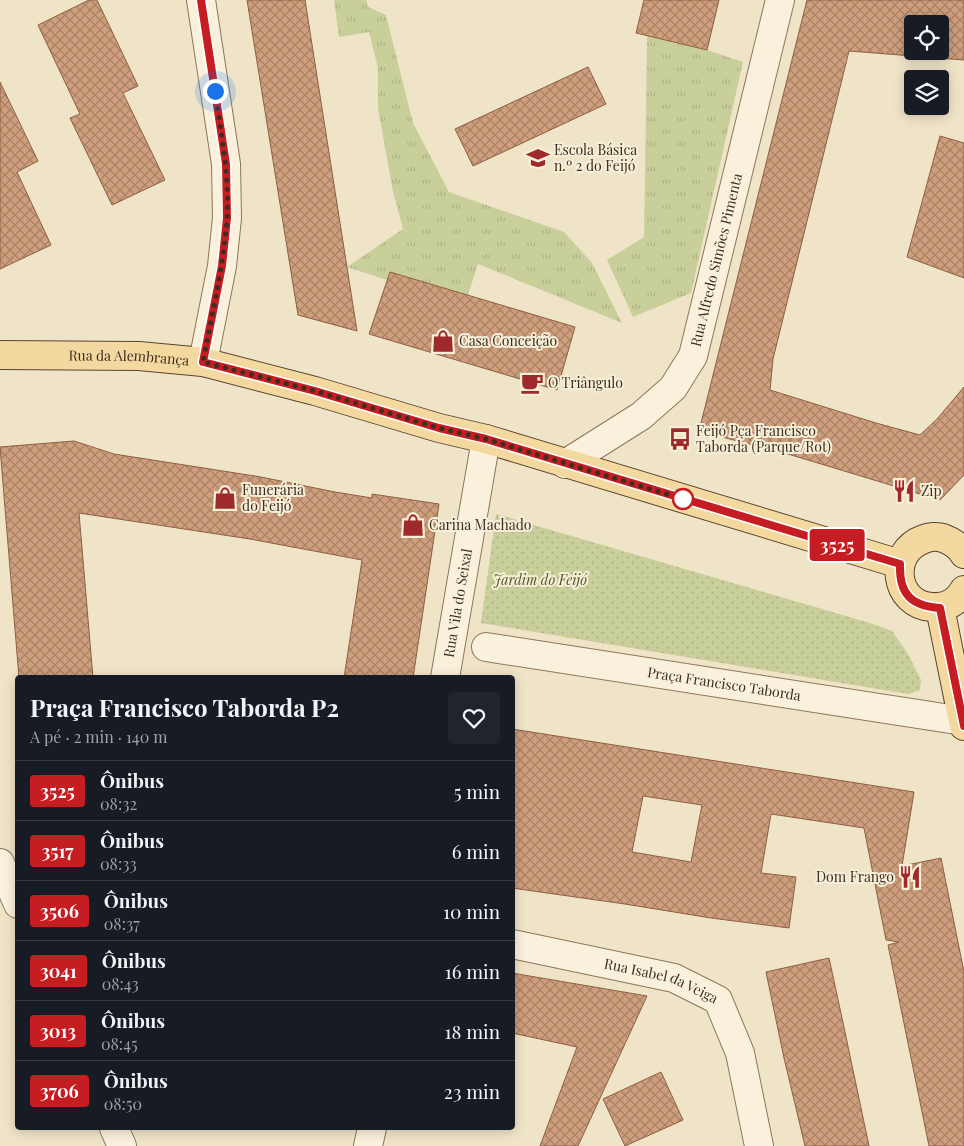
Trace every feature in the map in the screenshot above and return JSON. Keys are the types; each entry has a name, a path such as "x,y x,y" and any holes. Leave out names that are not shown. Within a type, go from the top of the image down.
{"main road":[{"name":"Rua da Alembrança","path":"0,355 139,356 203,362 315,391 439,428 486,439"},
{"path":"486,439 900,564"},
{"path":"963,550 951,541 939,537 926,538 914,543 905,552 900,564 899,578 904,591 914,602 927,607 940,608 952,603 962,595 964,590"},
{"path":"940,608 963,723"}],"street":[{"path":"201,0 226,164 227,218 222,266 203,362"},
{"name":"Rua Alfredo Simões Pimenta","path":"565,464 642,416 674,388 693,356 780,0"},
{"name":"Rua Vila do Seixal","path":"446,675 486,439"},
{"name":"Praça Francisco Taborda","path":"486,647 963,723"},
{"path":"0,863 15,893"},
{"name":"Rua Isabel da Veiga","path":"515,945 674,978 718,1000 740,1054 759,1146"},
{"path":"115,1130 122,1146"},
{"path":"368,1146 372,1130"}],"green space":[{"path":"334,0 366,0 368,7 386,15 413,123 449,192 564,232 592,263 622,323 478,264 468,295 390,272 387,280 347,267 403,229 393,192 378,108 378,68 369,32 339,37"},
{"path":"647,36 707,50 743,62 691,293 633,317 607,260 644,237"},
{"name":"Jardim do Feijó","path":"496,514 892,631 908,654 921,680 920,690 908,694 481,623"}],"building":[{"path":"89,0 97,0 138,86 123,93 165,180 112,205 70,118 80,114 38,25"},
{"path":"247,0 305,0 357,331 298,315"},
{"path":"644,0 719,0 707,50 636,33"},
{"path":"807,0 964,0 964,60 949,59 949,15 904,15 904,55 849,51 773,359 770,390 920,435 937,419 964,387 964,475 940,500 788,454 699,431"},
{"path":"588,67 606,104 473,166 455,129"},
{"path":"0,82 38,161 17,172 51,245 0,269"},
{"path":"940,136 964,143 964,278 907,257"},
{"path":"390,272 575,327 557,390 369,334"},
{"path":"74,441 114,454 261,477 372,498 372,494 439,504 413,675 344,675 362,560 250,539 79,513 93,675 19,675 0,447"},
{"path":"515,729 914,792 902,866 941,858 964,972 964,1146 929,1146 888,945 899,942 886,940 864,828 771,814 761,873 796,877 789,928 515,888","holes":["643,796 702,805 691,862 632,852"]},
{"path":"829,958 869,1146 805,1146 784,1058 766,972"},
{"path":"515,974 647,996 578,1146 540,1146 577,1047 515,1034"},
{"path":"661,1072 683,1120 625,1146 603,1099"}],"bus line":[{"name":"3525","path":"201,0 226,164 227,218 222,266 203,362 315,391 439,428 486,439 900,564 899,578 904,591 914,602 927,607 940,608 964,726"}],"place":[{"name":"Escola Básica n.º 2 do Feijó","path":"538,158"},
{"name":"Casa Conceição","path":"443,341"},
{"name":"O Triângulo","path":"532,383"},
{"name":"Feijó Pça Francisco Taborda (Parque/Rot)","path":"680,439"},
{"name":"Zip","path":"904,491"},
{"name":"Funerária do Feijó","path":"225,498"},
{"name":"Carina Machado","path":"413,525"},
{"name":"Dom Frango","path":"910,877"}],"route":[{"path":"215,91 226,164 227,218 222,266 203,362 315,391 439,428 486,439 683,499"}]}
